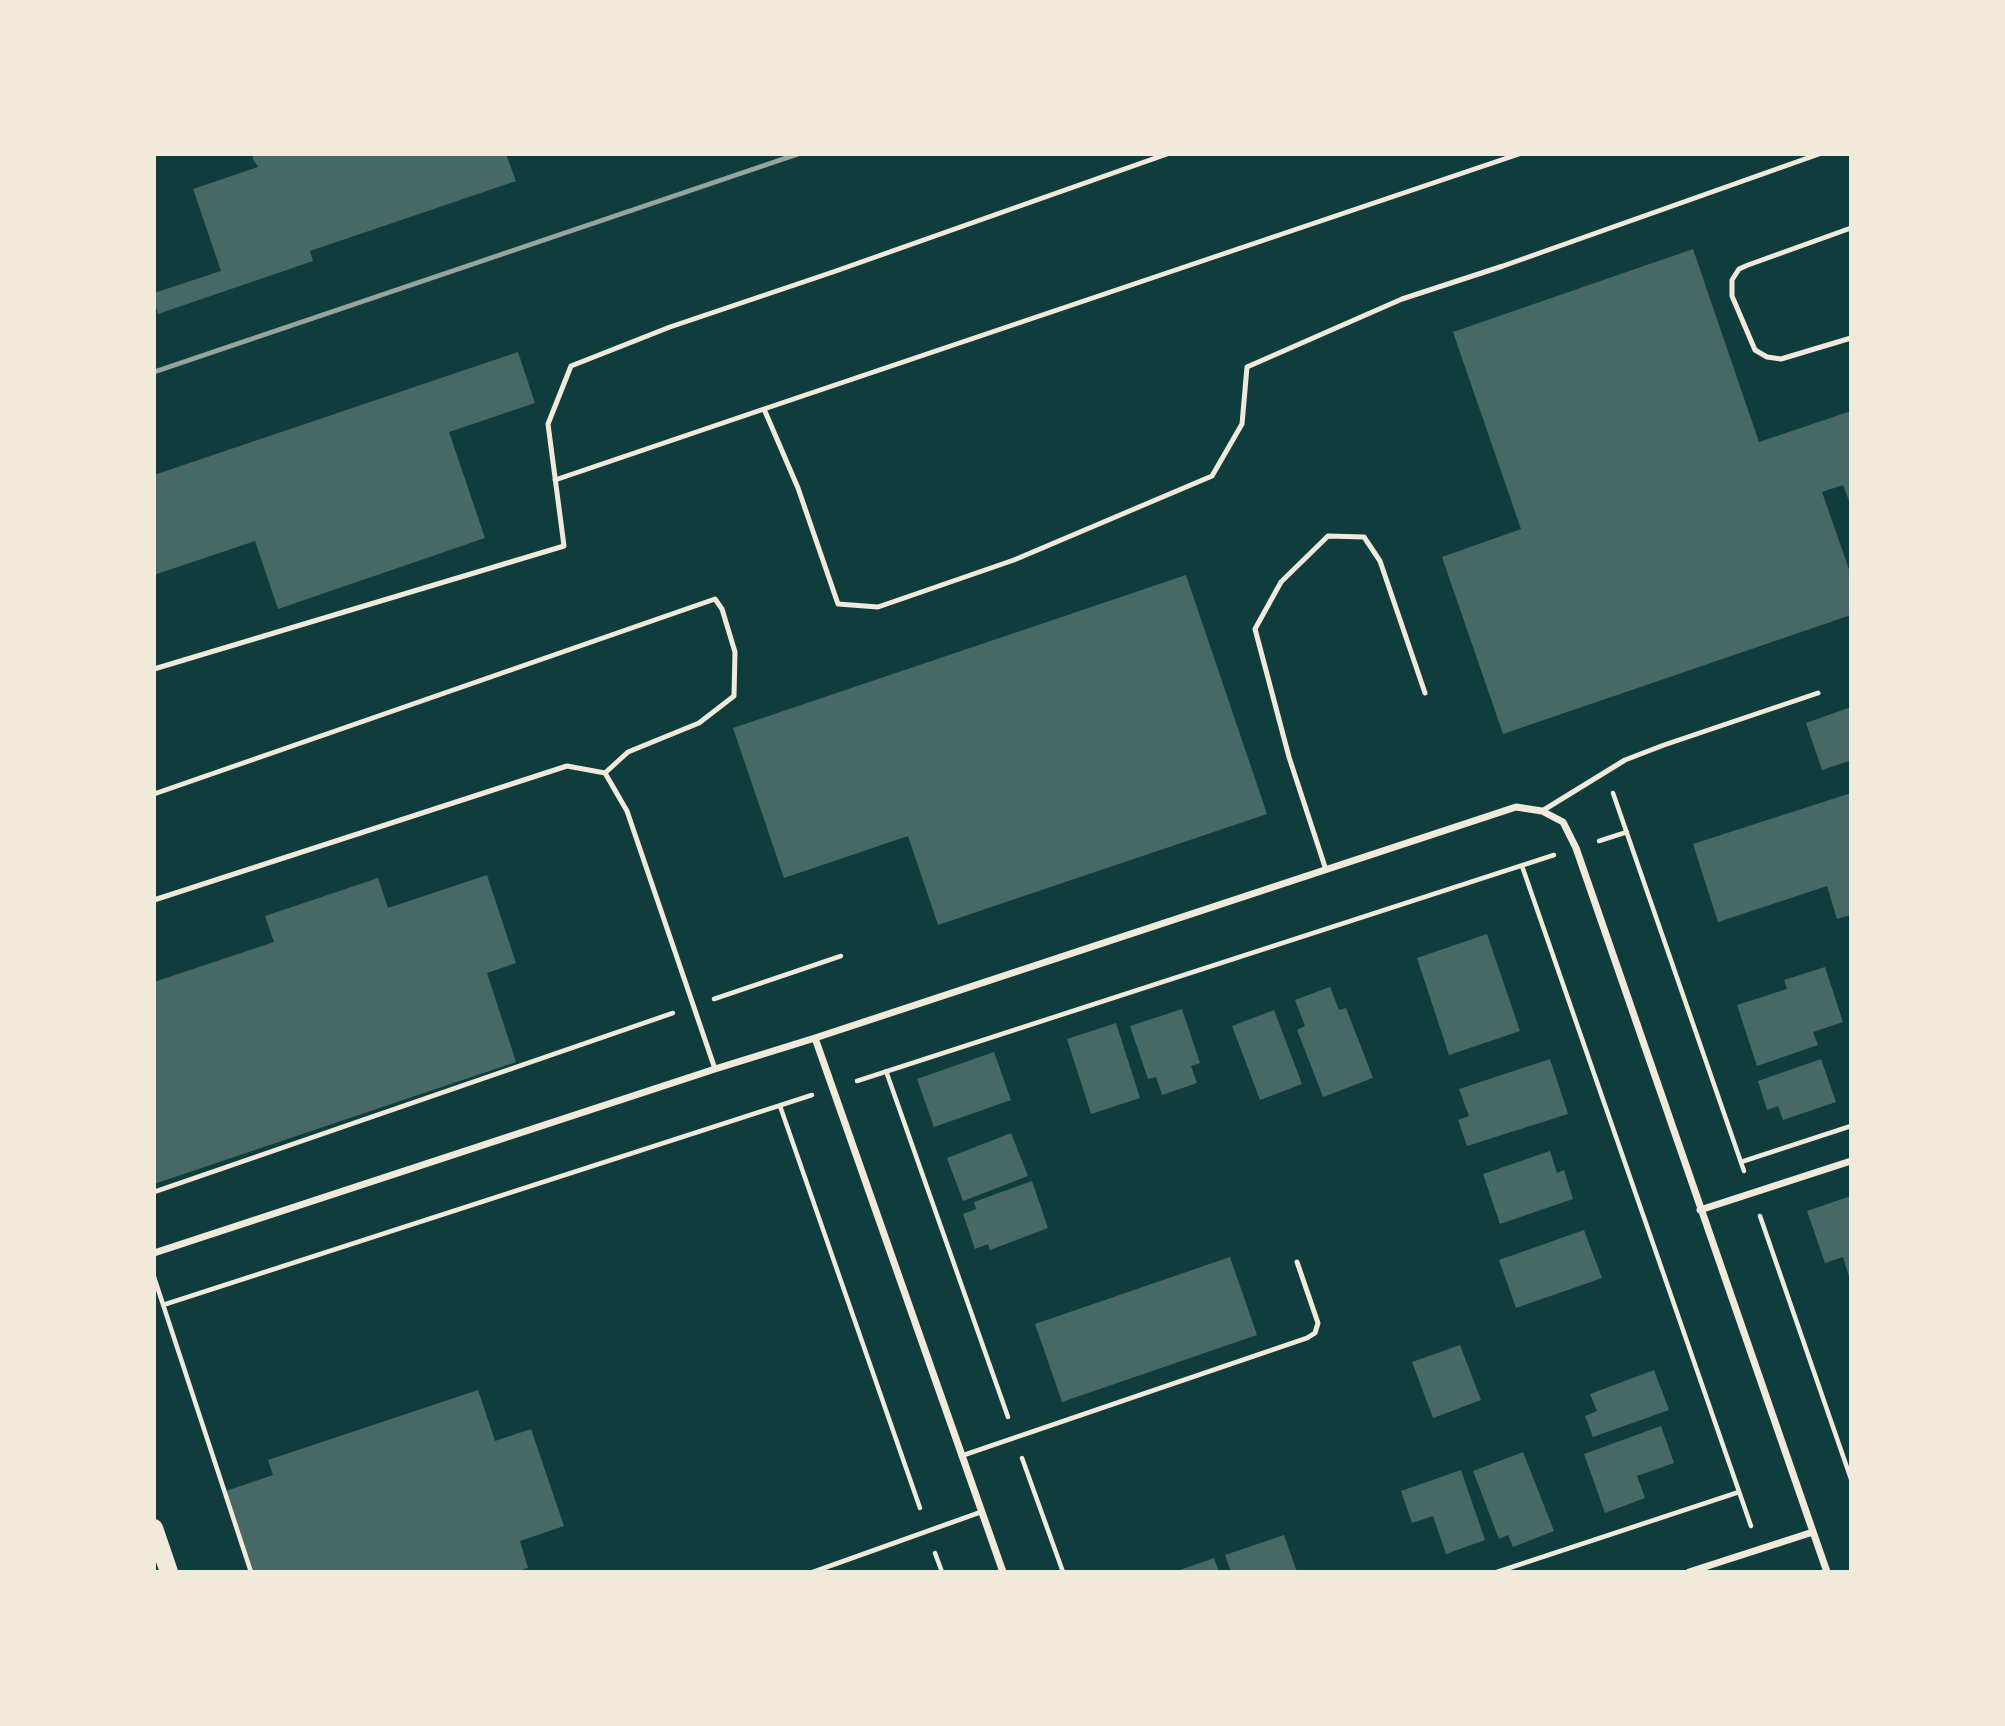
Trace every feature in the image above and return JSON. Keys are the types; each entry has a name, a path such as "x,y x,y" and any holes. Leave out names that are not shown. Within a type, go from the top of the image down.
{"main road":[{"path":"154,1528 169,1572"}],"street":[{"path":"154,1253 1516,807 1542,811 1563,822 1576,848 1826,1572"},
{"path":"815,1038 1003,1572"},
{"path":"1700,1210 1851,1161"},
{"path":"1689,1572 1812,1532"}],"lane":[{"path":"154,669 564,546 548,424 571,366 670,327 1167,154"},
{"path":"555,480 1519,154"},
{"path":"764,408 798,488 838,604 878,607 1014,560 1212,476 1242,424 1247,367 1402,299 1819,154"},
{"path":"1851,228 1739,270 1732,281 1732,296 1755,350 1767,357 1781,359 1851,338"},
{"path":"1326,870 1289,757 1255,629 1281,582 1328,537 1364,537 1380,561 1425,693"},
{"path":"154,794 715,599 722,609 735,652 733,696 699,723 628,752 605,773"},
{"path":"1542,811 1625,760 1818,693"},
{"path":"154,900 566,766 605,773 627,811 715,1069"},
{"path":"961,1456 1307,1338 1315,1333 1318,1322 1297,1262"},
{"path":"813,1572 981,1512"}],"path":[{"path":"1606,772 1851,1479"},
{"path":"163,1305 1627,832"},
{"path":"1522,866 1759,1549"},
{"path":"154,1192 841,956"},
{"path":"886,1071 1063,1572"},
{"path":"780,1106 942,1572"},
{"path":"1741,1162 1851,1126"},
{"path":"154,1277 251,1572"},
{"path":"1497,1572 1739,1492"}],"building":[{"path":"253,154 506,154 516,181 310,251 313,261 158,314 154,293 221,271 193,189 258,167"},
{"path":"1693,249 1759,442 1851,411 1851,506 1843,485 1822,492 1851,575 1851,615 1503,734 1442,557 1521,529 1453,332"},
{"path":"518,352 535,403 449,432 485,538 278,609 255,541 154,575 154,475"},
{"path":"1186,575 1267,814 938,925 908,836 784,878 733,728"},
{"path":"1851,707 1851,766 1849,761 1822,770 1806,723"},
{"path":"1851,793 1851,915 1837,919 1827,886 1718,922 1693,844"},
{"path":"487,875 516,963 487,973 516,1062 154,1184 154,982 274,942 265,916 378,878 388,908"},
{"path":"1487,934 1520,1031 1449,1055 1417,958"},
{"path":"1825,967 1843,1022 1813,1032 1818,1045 1757,1066 1737,1005 1787,989 1784,980"},
{"path":"1330,987 1339,1010 1346,1008 1373,1078 1323,1097 1297,1030 1305,1026 1295,1000"},
{"path":"1182,1009 1200,1063 1191,1066 1197,1083 1162,1095 1156,1077 1148,1079 1130,1026"},
{"path":"1274,1010 1302,1084 1260,1100 1232,1026"},
{"path":"1116,1023 1140,1098 1091,1114 1067,1039"},
{"path":"994,1052 1011,1100 934,1127 917,1079"},
{"path":"1550,1059 1568,1114 1467,1146 1458,1120 1469,1116 1459,1089"},
{"path":"1821,1059 1836,1102 1783,1120 1778,1106 1767,1110 1758,1081"},
{"path":"1011,1133 1028,1176 963,1201 947,1158"},
{"path":"1550,1151 1557,1173 1564,1170 1573,1199 1500,1224 1483,1174"},
{"path":"1032,1181 1048,1228 990,1250 988,1244 975,1249 963,1214 976,1209 974,1202"},
{"path":"1851,1196 1850,1280 1843,1257 1825,1263 1807,1211"},
{"path":"1584,1230 1602,1278 1516,1308 1499,1260"},
{"path":"1230,1257 1257,1335 1062,1402 1035,1324"},
{"path":"1460,1345 1481,1400 1433,1418 1412,1362"},
{"path":"1654,1370 1669,1410 1593,1437 1585,1416 1597,1411 1590,1394"},
{"path":"478,1390 495,1441 531,1429 564,1526 520,1541 528,1568 515,1572 253,1572 226,1491 273,1475 268,1460"},
{"path":"1661,1426 1674,1463 1637,1476 1645,1498 1605,1513 1584,1454"},
{"path":"1523,1452 1554,1531 1513,1547 1508,1535 1499,1539 1473,1471"},
{"path":"1461,1470 1485,1540 1446,1554 1433,1516 1412,1523 1401,1491"},
{"path":"1284,1535 1297,1572 1231,1572 1225,1555"},
{"path":"1214,1558 1219,1572 1174,1572"}],"railway":[{"path":"154,372 798,154"}]}
